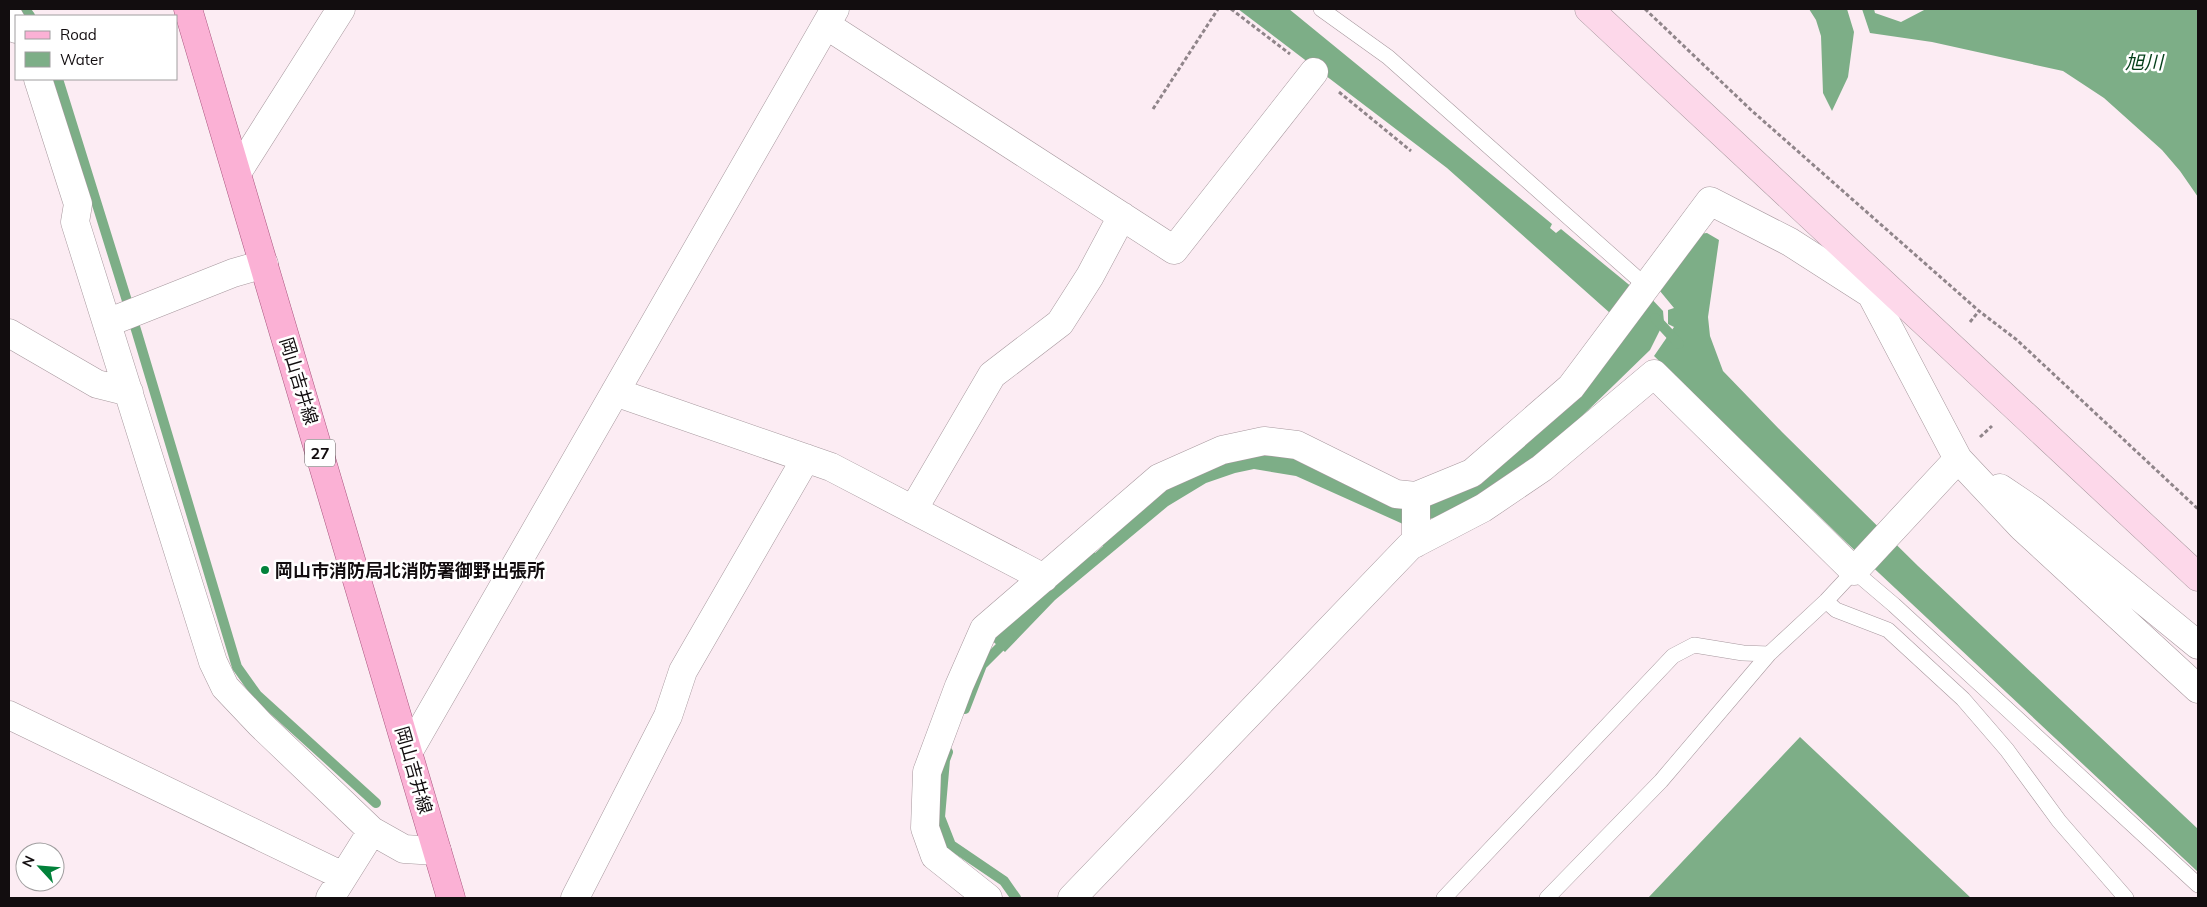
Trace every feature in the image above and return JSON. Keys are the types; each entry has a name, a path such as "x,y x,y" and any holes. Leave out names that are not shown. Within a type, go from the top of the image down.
{"main road":[{"name":"岡山吉井線","path":"188,9 451,898"}],"street":[{"path":"237,173 341,9"},
{"path":"1589,9 1878,290 2198,577"},
{"path":"408,751 831,17 1174,250 1314,72"},
{"path":"38,80 78,204 75,222 112,320 128,392 213,662 225,687 260,724 372,831 404,849 437,851"},
{"path":"988,898 935,856 926,828 927,772 959,686 984,629 1159,478 1222,450 1264,441 1297,445 1396,494 1416,496 1472,472 1571,388 1710,201 1878,290 1958,458 2022,528 2198,689"},
{"path":"913,510 992,375 1060,324 1090,276 1122,216"},
{"path":"112,320 233,273 264,264"},
{"path":"9,333 97,384 128,392"},
{"path":"1072,898 1410,546 1483,508 1542,468 1654,374 1857,567 1958,458"},
{"path":"615,392 831,467 1044,578"},
{"path":"575,898 668,716 683,670 806,458"},
{"path":"1958,458 2034,511 2198,645"},
{"path":"1416,496 1416,543"},
{"path":"9,715 336,887 372,831"}],"lane":[{"path":"1321,9 1388,56 1646,286"},
{"path":"1547,898 1661,781 1769,654 1826,601 1857,567 1894,605 2198,885"},
{"path":"1826,601 1836,610 1888,630 1963,699 2007,750 2058,821 2126,898"},
{"path":"1444,898 1673,656 1694,645 1744,653 1769,654"}],"path":[{"path":"1154,109 1218,9"},
{"path":"1232,9 1314,72 1411,151"},
{"path":"1645,9 1751,110 1979,311 2017,340 2198,508"}],"water":[{"path":"1238,9 1289,9 1552,224 1550,228 1556,233 1561,229 1633,288 1647,294 1663,311 1664,322 1650,350 1579,419 1522,470 1444,516 1403,524 1296,476 1254,469 1235,473 1206,483 1168,506 1055,600 1005,652 989,638 1089,549 1095,553 1103,546 1099,540 1153,490 1263,446 1401,502 1532,437 1610,313 1447,168"},
{"path":"1809,9 1847,9 1854,32 1848,77 1832,111 1823,93 1821,36 1816,20"},
{"name":"旭川","path":"1862,9 1874,9 1875,13 1901,22 1926,9 2198,9 2198,197 2180,171 2162,150 2104,98 2063,71 1932,42 1870,33"},
{"path":"1707,233 1719,240 1708,317 1710,336 1723,371 1918,566 2198,829 2198,872 1848,544 1654,356 1674,327 1668,324 1668,310 1674,308 1655,285 1698,234"},
{"path":"1800,737 1971,898 1648,898"}],"waterway":[{"path":"25,9 29,15"},
{"path":"58,80 137,333 237,667 257,695 376,803"},
{"path":"1655,318 1679,344"},
{"path":"965,709 982,665 1009,638"},
{"path":"948,752 945,760 940,817 951,845 1004,881 1016,898"}],"place":[{"name":"岡山市消防局北消防署御野出張所","path":"265,570"}]}
